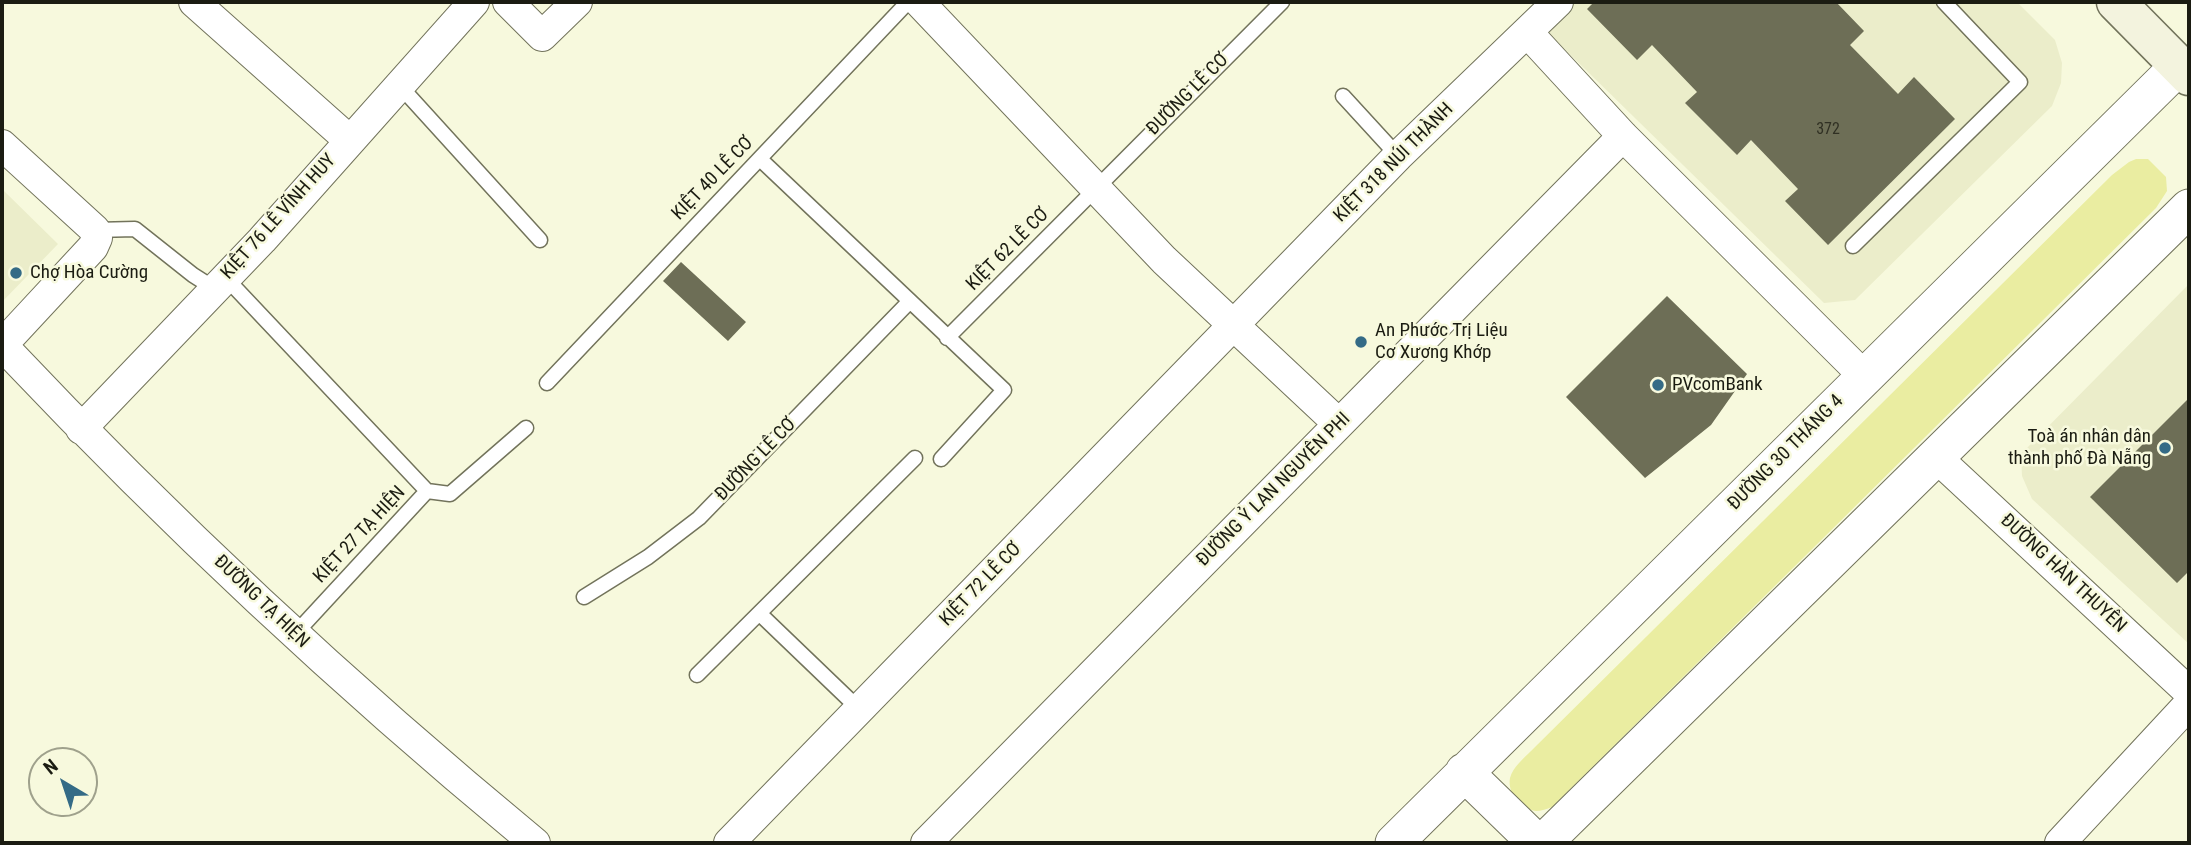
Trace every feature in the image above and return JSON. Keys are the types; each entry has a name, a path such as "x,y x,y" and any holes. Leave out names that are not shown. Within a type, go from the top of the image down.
{"main road":[{"path":"2116,2 2184,71"}],"street":[{"path":"194,2 349,140"},
{"name":"KIỆT 76 LÊ VĨNH HUY","path":"81,429 262,240 474,2"},
{"path":"508,2 542,36 577,2"},
{"path":"919,2 1095,189 1233,326 1339,424"},
{"name":"KIỆT 318 NÚI THÀNH","path":"1233,326 1398,156 1558,2"},
{"path":"1528,33 1623,136 1864,376"},
{"name":"ĐƯỜNG 30 THÁNG 4","path":"1394,843 1864,376 2184,71"},
{"name":"ĐƯỜNG Ỷ LAN NGUYÊN PHI","path":"926,843 1623,136"},
{"path":"2,145 94,230 97,239 93,247 2,345"},
{"path":"1543,843 2189,208"},
{"name":"KIỆT 72 LÊ CƠ","path":"729,843 1233,326"},
{"name":"ĐƯỜNG TẠ HIỆN","path":"2,345 81,429 294,635 438,763 536,843"},
{"name":"ĐƯỜNG HÀN THUYÊN","path":"1936,457 2189,692"},
{"path":"2060,843 2189,704"},
{"path":"1464,772 1537,843"}],"lane":[{"name":"KIỆT 40 LÊ CƠ","path":"547,383 908,2"},
{"name":"ĐƯỜNG LÊ CƠ","path":"1095,189 1282,2"},
{"path":"1853,246 2020,82 1944,2"},
{"path":"400,86 540,240"},
{"path":"1343,96 1398,156"},
{"path":"760,159 1004,390 941,459"},
{"name":"KIỆT 62 LÊ CƠ","path":"947,338 1095,189"},
{"path":"94,230 135,229 220,283 427,491"},
{"name":"ĐƯỜNG LÊ CƠ","path":"584,597 648,557 699,518 909,301"},
{"name":"KIỆT 27 TẠ HIỆN","path":"294,635 427,491 450,494 526,428"},
{"path":"697,676 915,458"},
{"path":"760,614 860,709"}],"shaded area":[{"path":"1567,2 2017,2 2055,40 2062,63 2061,83 2052,106 1855,300 1824,303 1542,27"},
{"name":"Chợ Hòa Cường","path":"2,189 58,244 2,302"},
{"path":"2189,284 2189,644 2032,499 2022,476 2021,454"}],"green space":[{"path":"2136,159 2148,159 2166,177 2167,191 2156,208 1552,807 1536,811 1520,804 1513,795 1510,778 1522,760 2112,175"}],"building":[{"path":"1594,2 1836,2 1864,31 1850,45 1898,94 1914,77 1955,119 1828,245 1785,201 1798,189 1751,140 1737,155 1685,103 1697,92 1652,45 1637,60 1587,9"},
{"path":"681,262 746,322 728,341 663,281"},
{"name":"PVcomBank","path":"1667,296 1747,374 1711,425 1645,478 1566,397"},
{"name":"Toà án nhân dân thành phố Đà Nẵng","path":"2189,398 2189,571 2177,583 2090,497"}],"place":[{"name":"Chợ Hòa Cường","path":"16,273"},
{"name":"An Phước Trị Liệu Cơ Xương Khớp","path":"1361,342"},
{"name":"PVcomBank","path":"1658,385"},
{"name":"Toà án nhân dân thành phố Đà Nẵng","path":"2165,448"}]}
